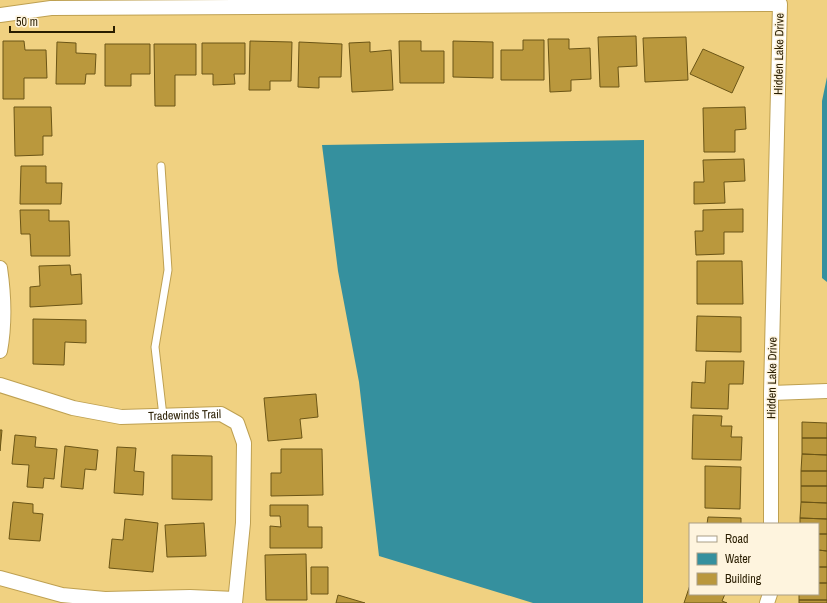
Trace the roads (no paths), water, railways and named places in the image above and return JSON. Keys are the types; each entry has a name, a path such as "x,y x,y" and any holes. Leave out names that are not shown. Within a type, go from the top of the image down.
{"street":[{"name":"Hidden Lake Drive","path":"0,15 51,8 780,4 771,393 771,523"},
{"path":"0,268 2,281 3,336 0,351"},
{"name":"Tradewinds Trail","path":"0,385 73,408 121,417 221,414 237,423 244,443 243,523 235,601"},
{"path":"771,393 827,391"},
{"path":"0,578 62,595 105,599 190,597 235,601"}],"lane":[{"path":"161,166 168,270 155,347 163,416"}],"water":[{"path":"827,77 827,282 822,278 822,101"},
{"path":"644,140 643,603 533,603 379,556 359,382 338,271 322,145"}]}
